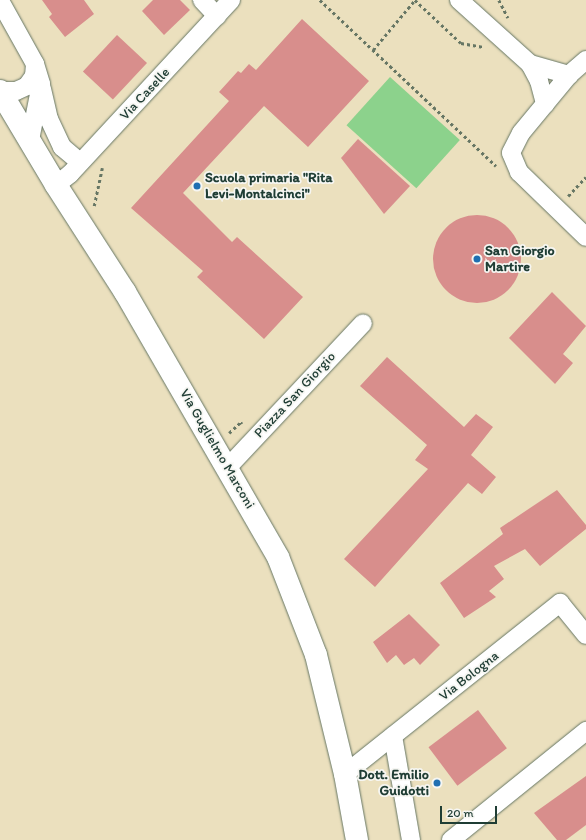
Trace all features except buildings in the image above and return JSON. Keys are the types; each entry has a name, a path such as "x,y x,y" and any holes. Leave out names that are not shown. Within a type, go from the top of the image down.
{"main road":[{"name":"Via Guglielmo Marconi","path":"0,91 56,185 125,292 228,467 278,557 316,655 345,774 357,840"}],"street":[{"path":"202,0 217,16"},
{"name":"Via Caselle","path":"56,185 80,162 231,0"},
{"path":"459,0 530,64 539,81 545,104"},
{"path":"0,1 36,64 50,119 62,147 80,162"},
{"path":"586,60 570,75 521,133 511,153 519,172 586,237"},
{"path":"0,91 16,91 27,86 34,76 36,64"},
{"path":"530,64 570,75"},
{"path":"30,140 41,84"},
{"name":"Piazza San Giorgio","path":"228,467 363,323"},
{"name":"Via Bologna","path":"345,774 560,603 586,635"},
{"path":"451,840 586,731"},
{"path":"393,736 411,840"}],"path":[{"path":"320,0 498,168"},
{"path":"372,50 415,0 461,42 484,47 489,53"},
{"path":"499,0 509,20"},
{"path":"94,208 102,166"},
{"path":"556,208 586,177"},
{"path":"224,427 228,434 241,422 252,441"}],"green space":[{"path":"390,77 460,140 416,188 347,125"}],"place":[{"name":"Scuola primaria \"Rita Levi-Montalcinci\"","path":"197,186"},
{"name":"San Giorgio Martire","path":"477,259"},
{"name":"Dott. Emilio Guidotti","path":"437,783"}]}
